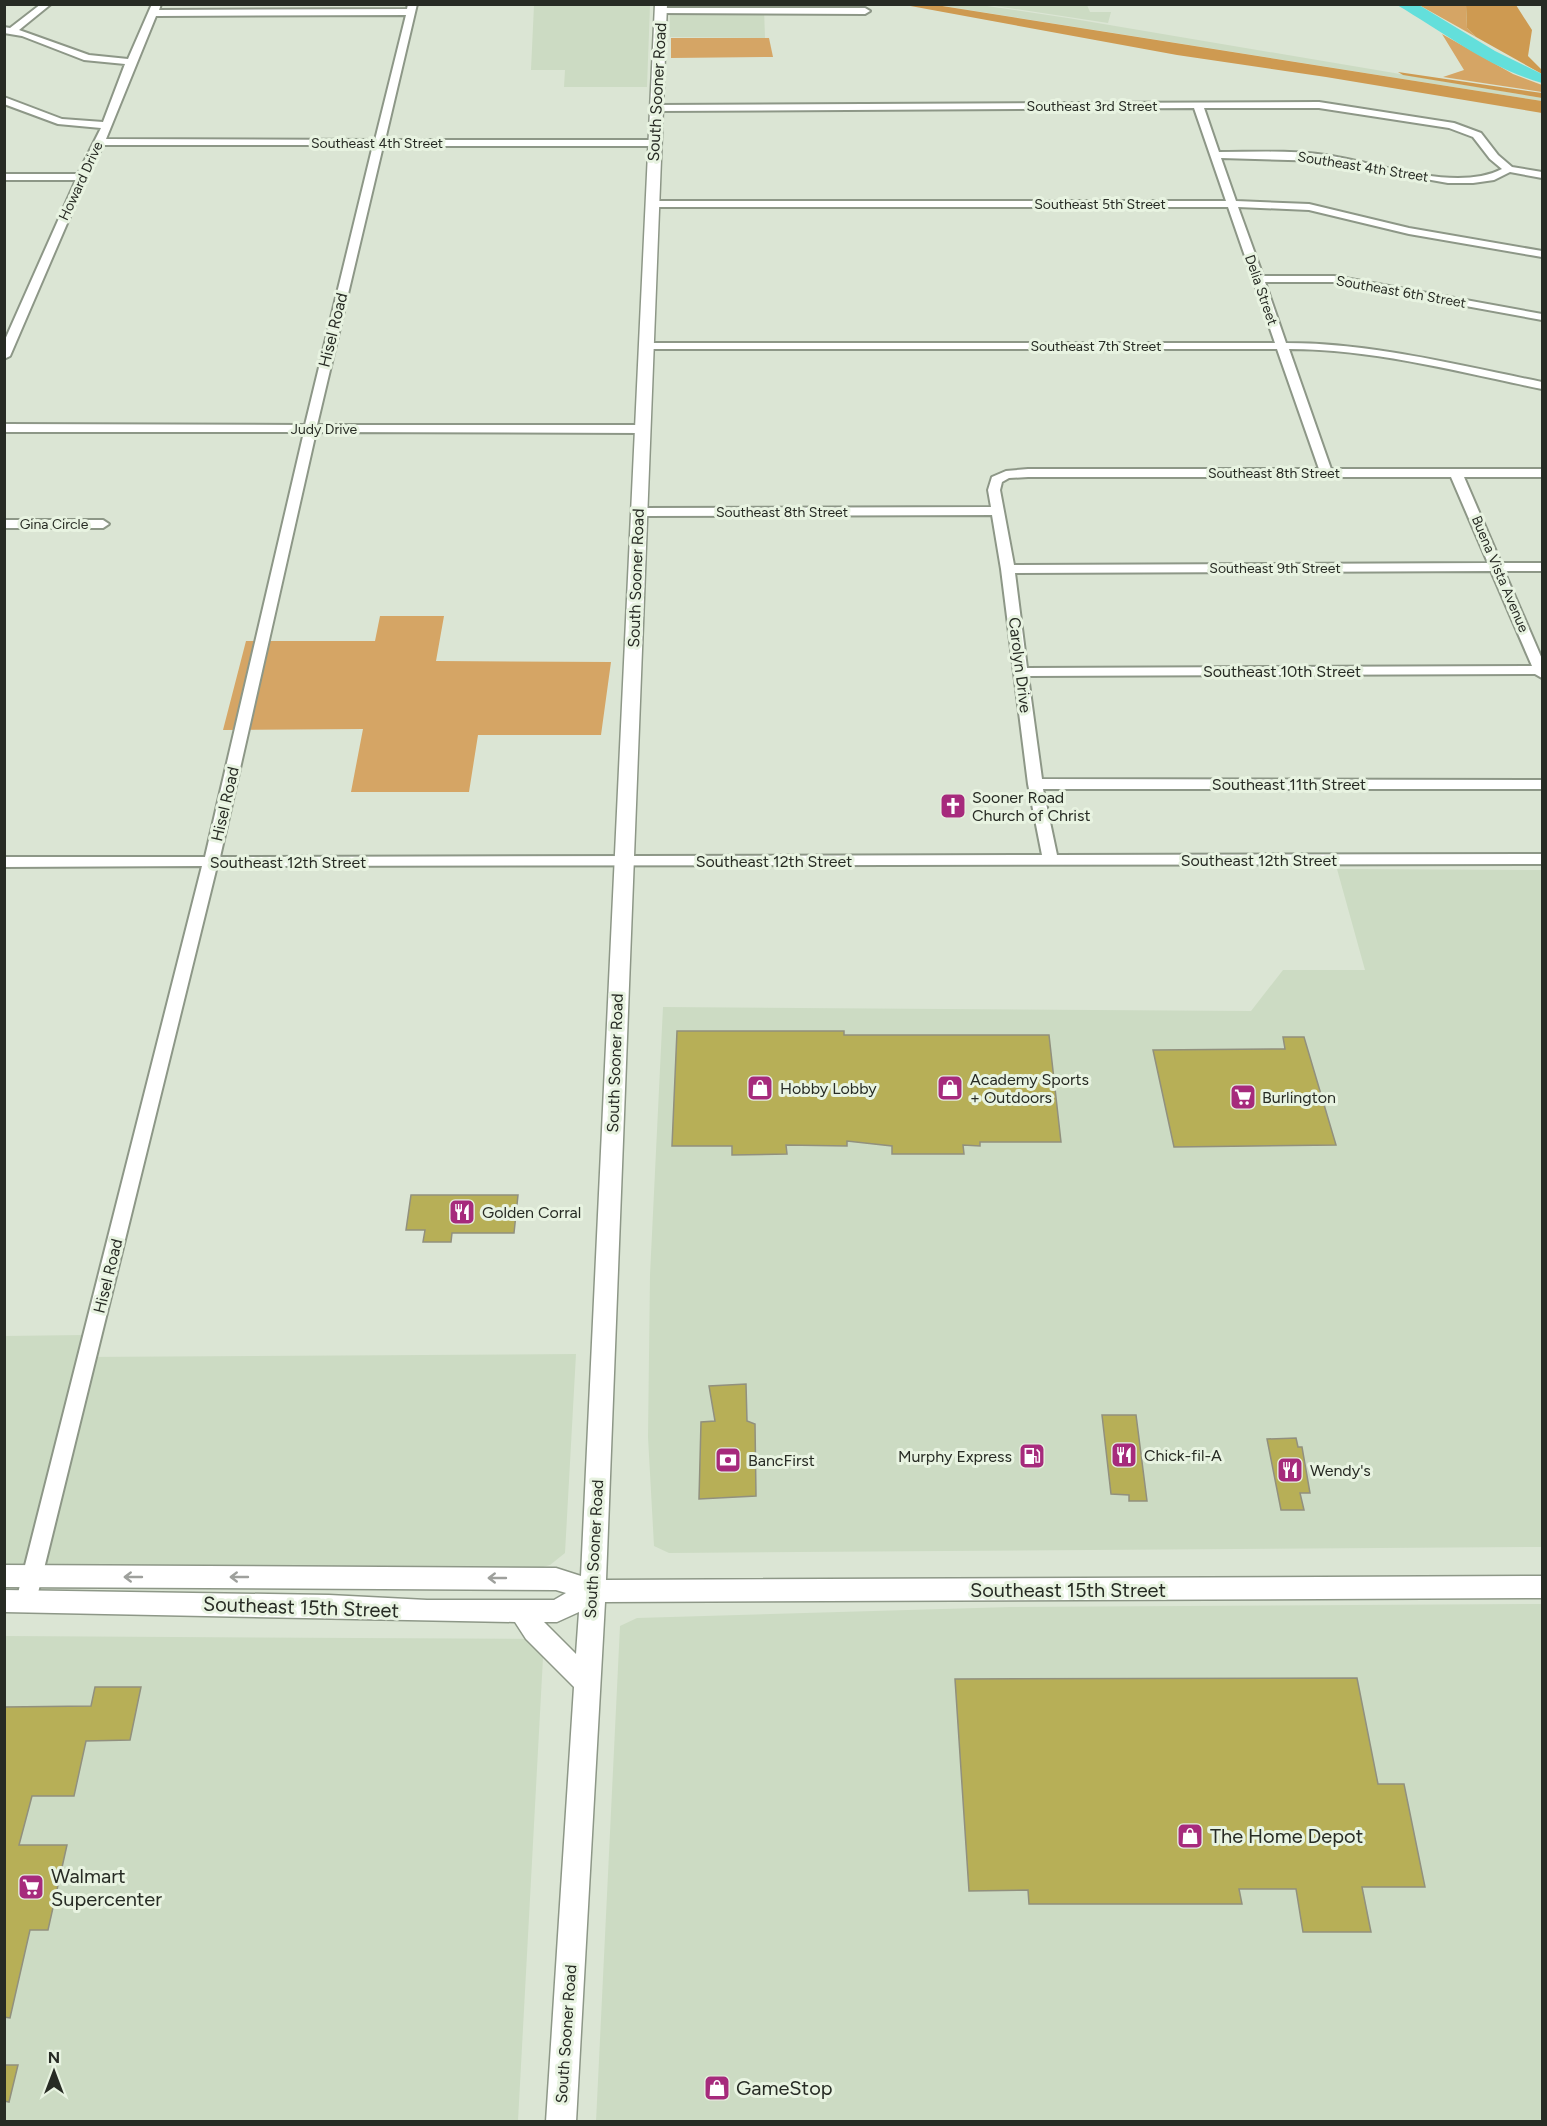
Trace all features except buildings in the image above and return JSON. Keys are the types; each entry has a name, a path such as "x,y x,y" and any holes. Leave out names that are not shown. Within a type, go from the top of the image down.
{"main road":[{"name":"South Sooner Road","path":"561,2121 592,1591 661,8"},
{"name":"Southeast 15th Street","path":"4,1576 556,1579 592,1591 1542,1587"},
{"path":"186,1604 192,1577"},
{"name":"Southeast 15th Street","path":"15,1601 523,1612 557,1611 592,1591"},
{"path":"523,1612 536,1631 587,1682"}],"street":[{"path":"9,30 47,4"},
{"path":"155,9 412,8"},
{"name":"Hisel Road","path":"15,1601 32,1576 212,862 310,429 412,8"},
{"path":"661,8 865,11"},
{"name":"Howard Drive","path":"4,356 81,177 100,142 131,62 155,9"},
{"path":"9,30 87,58 131,62"},
{"path":"4,100 61,122 107,125"},
{"name":"Southeast 3rd Street","path":"656,108 1319,105 1451,125 1477,135 1494,157 1509,169"},
{"name":"Delia Street","path":"1198,106 1326,473"},
{"name":"Southeast 4th Street","path":"100,142 655,143"},
{"name":"Southeast 4th Street","path":"1214,155 1275,154 1325,158 1464,181 1493,178 1509,169"},
{"path":"1509,169 1542,175"},
{"path":"4,177 81,177"},
{"name":"Southeast 5th Street","path":"652,204 1272,204 1308,207 1409,231 1542,254"},
{"name":"Southeast 6th Street","path":"1258,279 1334,279 1542,317"},
{"name":"Southeast 7th Street","path":"646,346 1323,346 1371,352 1542,385"},
{"name":"Judy Drive","path":"4,428 643,429"},
{"name":"Buena Vista Avenue","path":"1456,473 1542,671"},
{"name":"Southeast 8th Street","path":"1006,475 1542,473"},
{"name":"Carolyn Drive","path":"1006,475 996,480 994,490 1008,569 1035,784 1051,860"},
{"name":"Southeast 8th Street","path":"639,512 998,511"},
{"name":"Gina Circle","path":"4,524 103,524"},
{"name":"Southeast 9th Street","path":"1008,569 1542,567"},
{"name":"Southeast 10th Street","path":"1021,672 1542,671"},
{"name":"Southeast 11th Street","path":"1035,784 1542,785"},
{"name":"Southeast 12th Street","path":"4,862 1542,860"}],"shaded area":[{"path":"534,5 650,5 647,87 564,87 565,70 531,70"},
{"path":"670,5 753,5 754,9 764,9 765,38 670,37"},
{"path":"905,5 936,5 1542,101 1542,113 1177,55"},
{"path":"938,5 980,5 1068,18 1542,98 1542,101"},
{"path":"989,5 1087,5 1090,12 1111,12 1108,23"},
{"path":"1419,5 1466,5 1467,28 1476,37"},
{"path":"1466,5 1516,5 1532,30 1528,56 1542,70 1542,74 1476,37 1467,28"},
{"path":"1442,34 1513,74 1542,85 1542,92 1443,77 1464,70"},
{"path":"671,38 769,38 773,57 671,58"},
{"path":"1398,72 1542,93 1542,98 1403,75"},
{"path":"380,616 444,616 436,661 611,662 601,735 478,735 469,792 351,792 363,729 223,730 246,641 375,641"},
{"path":"1337,869 1542,870 1542,1547 669,1553 654,1546 648,1437 650,1275 663,1007 1251,1011 1283,970 1365,970"},
{"path":"84,1335 79,1357 576,1354 565,1553 550,1565 539,1568 5,1567 4,1336"},
{"path":"1542,1604 1542,2121 596,2122 620,1626 637,1618 1011,1607"},
{"path":"5,1636 544,1639 518,2121 5,2122"}],"water":[{"path":"1397,5 1419,5 1495,51 1542,74 1542,83 1504,69"}],"place":[{"name":"Sooner Road Church of Christ","path":"953,806"},
{"name":"Hobby Lobby","path":"760,1088"},
{"name":"Academy Sports + Outdoors","path":"950,1088"},
{"name":"Burlington","path":"1243,1097"},
{"name":"Golden Corral","path":"462,1212"},
{"name":"Chick-fil-A","path":"1124,1455"},
{"name":"Murphy Express","path":"1032,1456"},
{"name":"BancFirst","path":"728,1460"},
{"name":"Wendy's","path":"1290,1470"},
{"name":"The Home Depot","path":"1190,1836"},
{"name":"Walmart Supercenter","path":"31,1887"},
{"name":"GameStop","path":"717,2088"}]}
